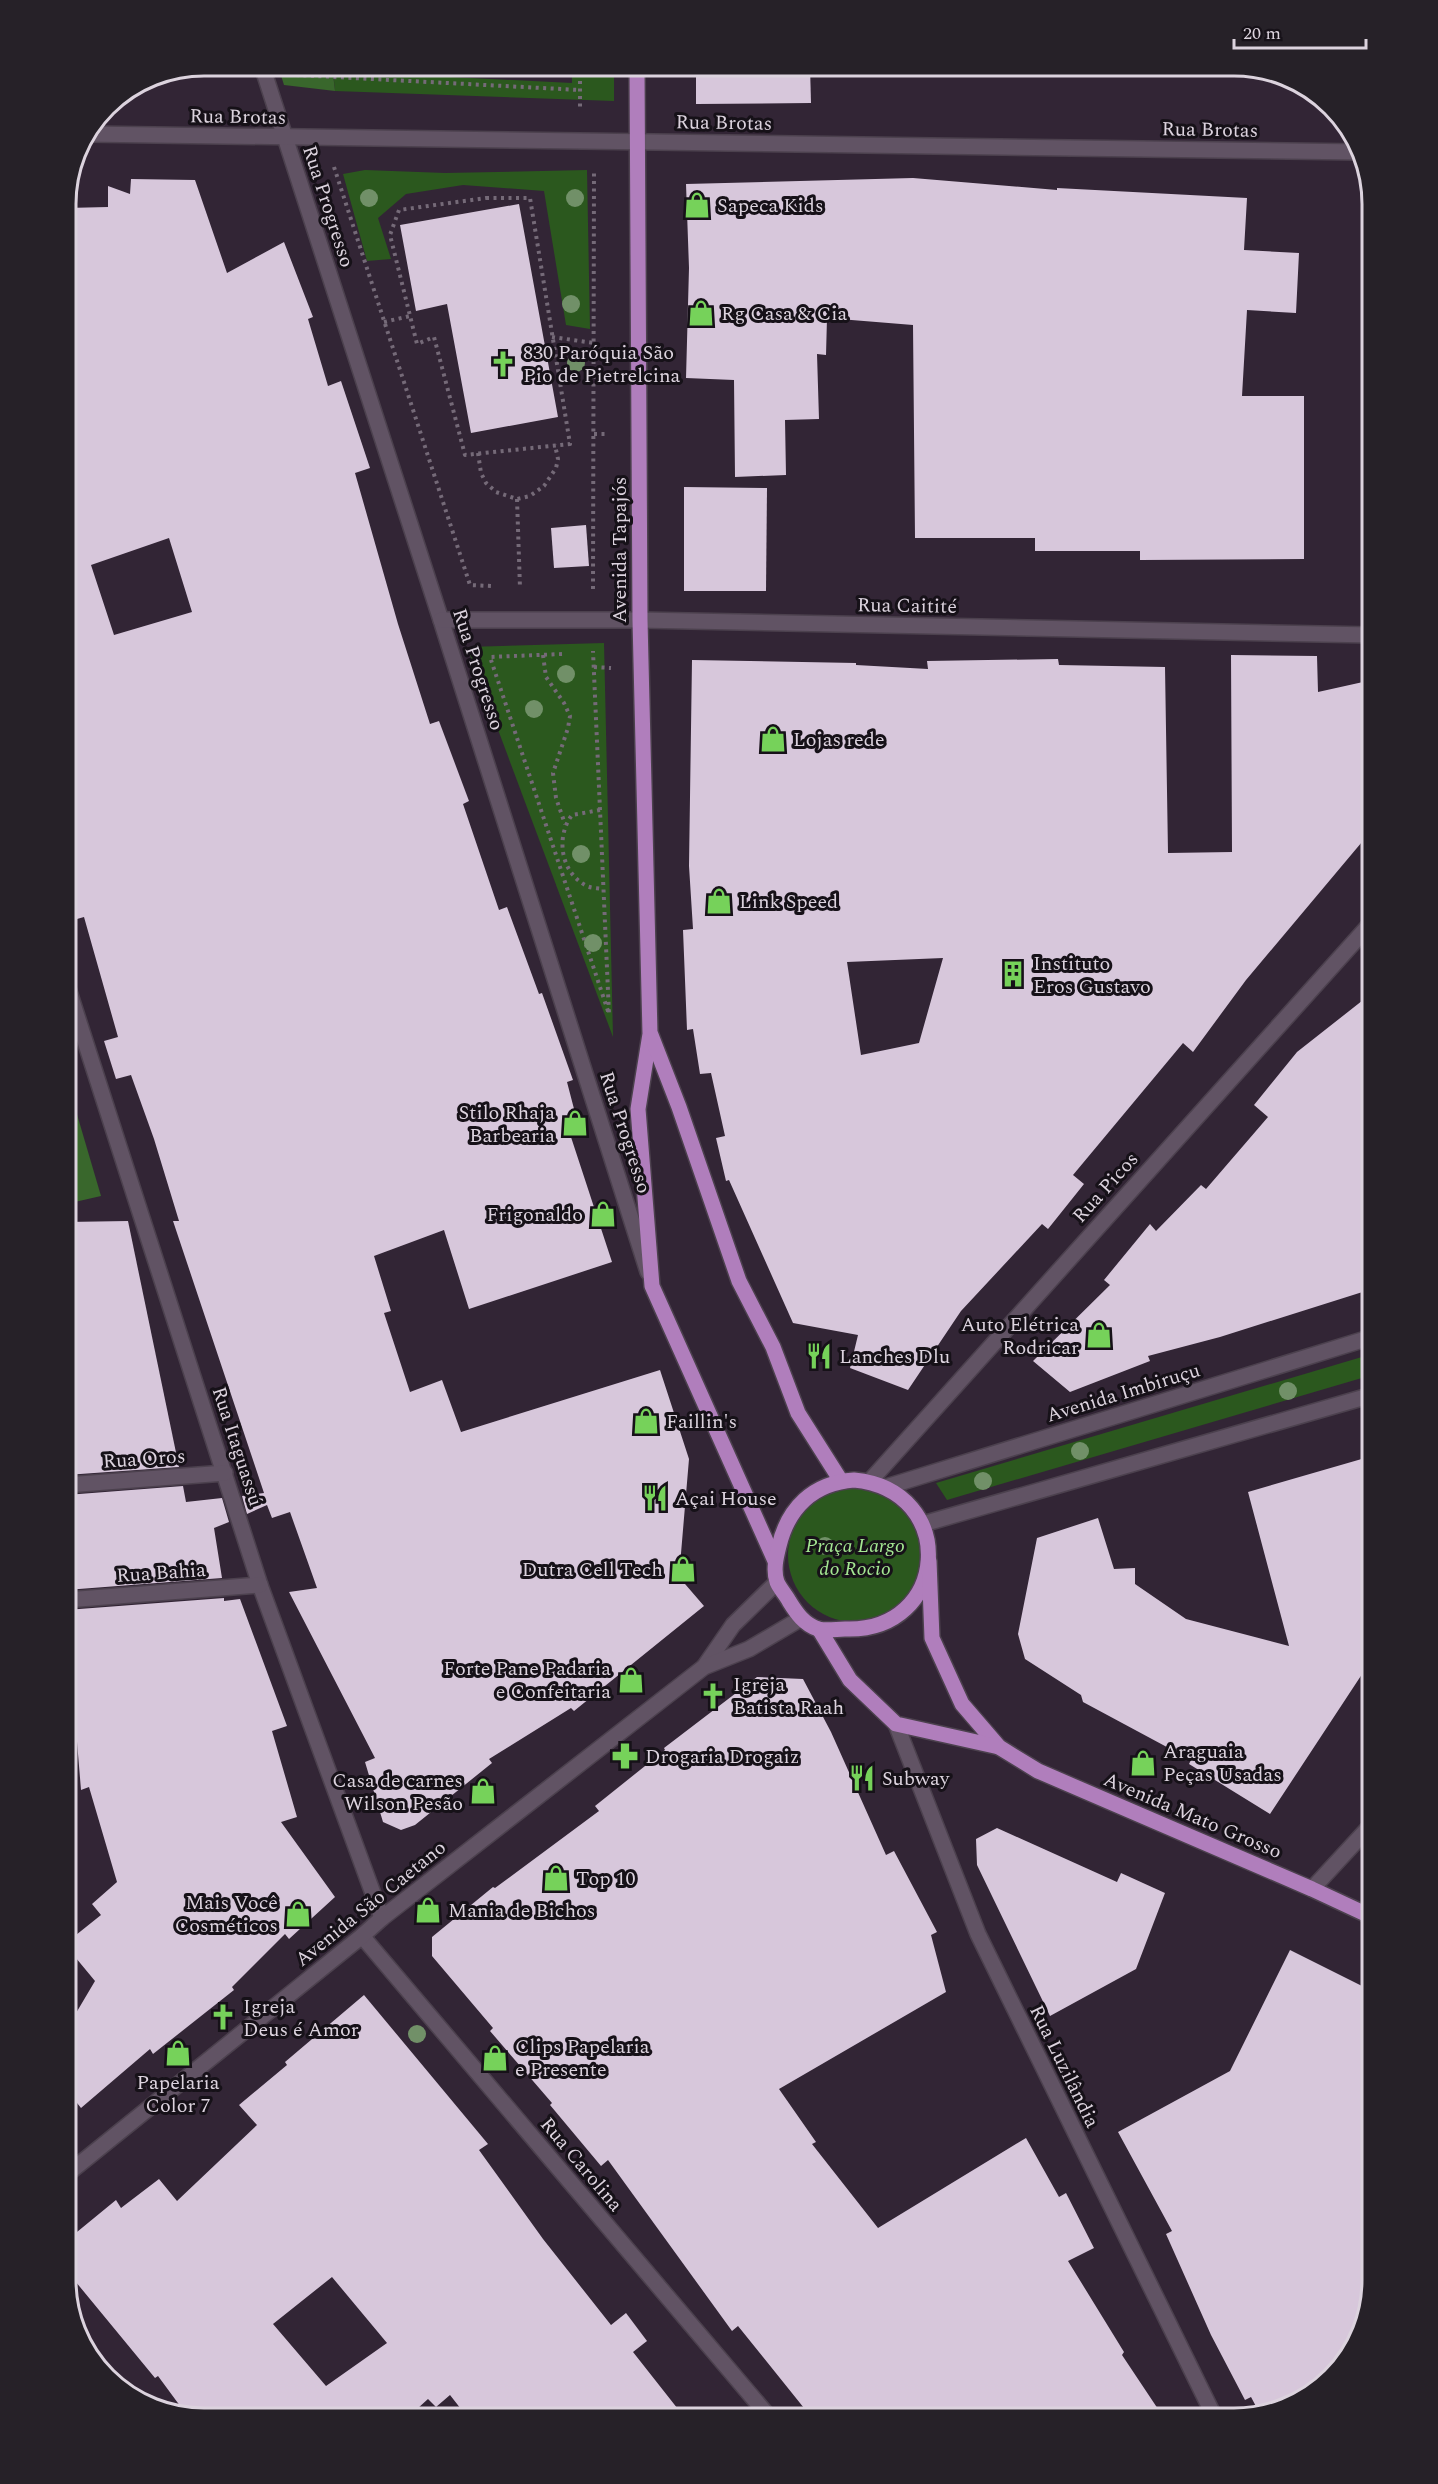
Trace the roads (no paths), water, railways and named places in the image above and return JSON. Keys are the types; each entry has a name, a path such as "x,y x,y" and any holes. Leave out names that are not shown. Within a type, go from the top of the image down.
{"main road":[{"name":"Avenida Tapajós","path":"637,77 640,621 650,1034"},
{"path":"650,1034 638,1109 652,1286 775,1561"},
{"path":"650,1034 679,1107 739,1281 773,1347 798,1413 841,1480"},
{"path":"929,1561 925,1581 915,1599 901,1614 884,1624 863,1630 819,1629 800,1619 777,1582 775,1561 782,1531 793,1510 810,1494 823,1486 841,1480 870,1481 886,1487 908,1503 923,1524 928,1543 929,1561 932,1638 962,1704 999,1747"},
{"path":"819,1629 850,1680 896,1724 999,1747"},
{"name":"Avenida Mato Grosso","path":"999,1747 1038,1771 1362,1912"}],"street":[{"name":"Rua Progresso","path":"266,77 652,1286"},
{"name":"Rua Brotas","path":"98,134 1350,152"},
{"name":"Rua Caitité","path":"441,620 593,620 1362,635"},
{"name":"Rua Picos","path":"870,1481 1362,933"},
{"name":"Rua Itaguassú","path":"77,1016 260,1585 382,1918"},
{"name":"Avenida Imbiruçu","path":"886,1487 1362,1340"},
{"path":"923,1524 1362,1398"},
{"name":"Rua Oros","path":"77,1484 225,1473"},
{"path":"704,1667 733,1625 777,1582"},
{"name":"Rua Bahia","path":"77,1599 260,1585"},
{"path":"704,1667 749,1649 800,1619"},
{"name":"Avenida São Caetano","path":"77,2166 382,1918 704,1667"},
{"name":"Rua Luzilândia","path":"896,1724 978,1934 1210,2408"},
{"path":"1312,1889 1362,1835"},
{"name":"Rua Carolina","path":"362,1936 761,2408"}],"place":[{"name":"Sapeca Kids","path":"697,205"},
{"name":"Rg Casa & Cia","path":"701,313"},
{"name":"830 Paróquia São Pio de Pietrelcina","path":"503,364"},
{"name":"Lojas rede","path":"773,739"},
{"name":"Link Speed","path":"719,901"},
{"name":"Instituto Eros Gustavo","path":"1013,974"},
{"name":"Stilo Rhaja Barbearia","path":"575,1123"},
{"name":"Frigonaldo","path":"603,1214"},
{"name":"Auto Elétrica Rodricar","path":"1099,1335"},
{"name":"Lanches Dlu","path":"819,1356"},
{"name":"Faillin's","path":"646,1421"},
{"name":"Açai House","path":"655,1498"},
{"name":"Dutra Cell Tech","path":"683,1569"},
{"name":"Forte Pane Padaria e Confeitaria","path":"631,1680"},
{"name":"Igreja Batista Raah","path":"713,1696"},
{"name":"Drogaria Drogaiz","path":"625,1756"},
{"name":"Araguaia Peças Usadas","path":"1143,1763"},
{"name":"Subway","path":"862,1778"},
{"name":"Casa de carnes Wilson Pesão","path":"483,1791"},
{"name":"Top 10","path":"556,1878"},
{"name":"Mania de Bichos","path":"428,1910"},
{"name":"Mais Você Cosméticos","path":"298,1914"},
{"name":"Igreja Deus é Amor","path":"223,2017"},
{"name":"Papelaria Color 7","path":"178,2053"},
{"name":"Clips Papelaria e Presente","path":"495,2058"}],"park label":[{"name":"Praça Largo do Rocio","path":"855,1556"}]}
